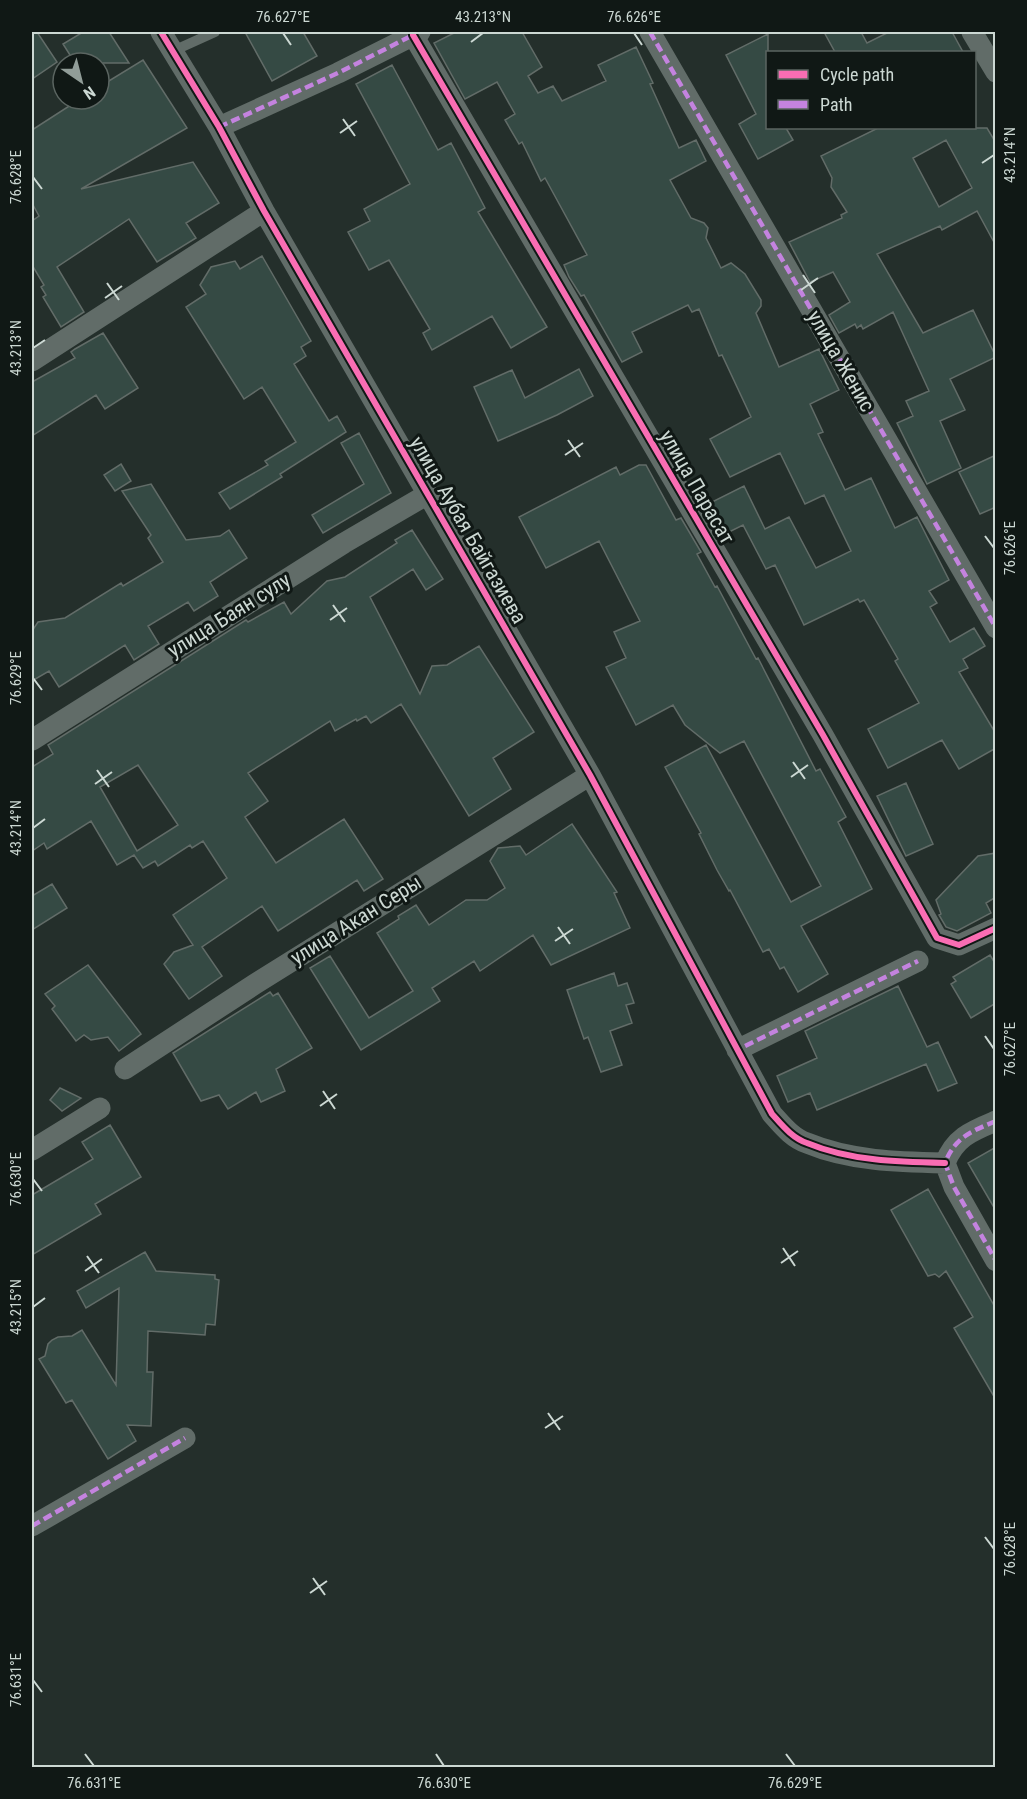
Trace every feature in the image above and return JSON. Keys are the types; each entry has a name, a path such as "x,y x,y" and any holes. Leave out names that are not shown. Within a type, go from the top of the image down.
{"street":[{"name":"улица Аубая Байгазиева","path":"161,32 219,127 264,211 590,775 772,1114 789,1132 806,1143 853,1156 889,1161 945,1163"},
{"name":"улица Женис","path":"650,32 996,628"},
{"path":"972,32 996,72"},
{"path":"219,127 338,73 416,33"},
{"name":"улица Парасат","path":"416,33 823,735 937,938 959,945 996,928"},
{"path":"32,361 264,211"},
{"name":"улица Баян сулу","path":"32,740 255,598 428,494"},
{"name":"улица Акан Серы","path":"125,1069 255,984 590,775"},
{"path":"737,1050 918,961"},
{"path":"32,1150 100,1108"},
{"path":"996,1121 966,1133 950,1152 945,1163 954,1187 996,1261"},
{"path":"32,1526 185,1438"}],"lane":[{"path":"173,51 214,32"}],"building":[{"path":"32,32 37,32 51,53 51,66 32,79"},
{"path":"83,32 109,32 129,63 111,63 111,51 67,51 63,44"},
{"path":"245,32 303,32 317,56 272,81"},
{"path":"456,32 522,32 542,67 528,76 538,93 553,86 562,101 606,81 598,65 636,47 679,148 696,140 706,161 670,180 691,218 704,223 708,228 706,238 721,268 731,263 745,274 761,300 761,306 756,313 779,367 819,349 839,390 810,404 823,432 818,434 845,490 871,478 895,528 917,517 949,580 929,591 937,603 930,607 950,642 974,628 985,646 963,659 968,668 959,672 996,734 996,748 959,769 942,740 888,768 868,729 919,703 895,661 898,659 864,600 860,602 858,599 804,625 775,565 766,569 743,525 721,536 704,506 744,486 765,529 789,517 816,568 851,551 824,495 805,504 780,453 730,477 710,439 751,417 722,355 719,356 699,309 692,312 688,305 632,332 642,352 622,362 584,295 581,296 569,277 564,265 587,255 545,178 541,181 522,142 519,144 505,120 515,114 497,82 465,99 434,43"},
{"path":"824,32 861,32 867,43 889,32 952,32 962,51 834,51"},
{"path":"768,34 766,129 787,129 793,140 758,159 739,124 756,114 726,55"},
{"path":"143,60 187,128 81,189 193,162 219,203 186,223 196,238 157,262 129,219 57,267 84,312 61,327 43,297 46,295 41,287 44,285 32,265 32,221 39,216 32,203 32,130 61,111 111,111 111,80"},
{"path":"392,65 438,150 451,143 485,208 478,212 547,327 511,348 492,316 432,350 423,333 430,329 389,260 369,270 348,232 370,221 364,209 410,184 356,84"},
{"path":"987,128 996,143 996,246 977,211 942,230 940,226 877,254 923,333 973,310 996,357 950,379 965,410 940,421 961,468 927,484 897,423 913,416 906,401 929,391 893,312 863,329 861,325 857,328 855,324 839,333 829,315 850,302 833,272 810,282 789,242 842,218 841,215 847,212 831,187 832,178 821,156 876,129","holes":["946,140 972,188 939,207 913,158"]},
{"path":"262,256 311,341 301,347 306,356 294,364 329,421 337,416 346,432 280,474 282,477 230,509 219,493 268,465 265,461 296,442 262,387 244,399 186,307 206,294 200,285 211,267 235,261 240,269"},
{"path":"103,333 138,388 105,409 96,395 32,436 32,382 75,358 71,352"},
{"path":"579,369 593,396 498,441 474,387 512,370 525,398"},
{"path":"359,433 391,493 323,533 312,515 364,484 341,443"},
{"path":"996,455 996,507 980,514 959,472"},
{"path":"121,464 131,481 115,491 104,475"},
{"path":"639,465 646,465 676,520 681,518 701,552 697,554 715,587 717,586 756,659 758,658 816,771 820,769 846,817 838,822 872,889 801,926 828,974 798,992 784,967 780,969 769,949 763,952 717,870 699,834 701,833 665,767 706,745 791,902 821,886 744,741 720,753 685,725 673,705 636,725 606,667 626,658 614,632 640,621 599,541 546,568 519,517 616,467 620,475"},
{"path":"151,484 186,540 220,536 229,530 247,558 210,582 218,596 194,611 188,602 148,626 159,644 134,660 125,645 59,687 49,671 32,681 32,631 38,622 65,618 121,583 123,586 163,562 148,538 151,535 122,491"},
{"path":"412,530 443,579 426,590 413,569 370,597 420,694 432,666 447,665 479,646 534,732 493,758 511,789 469,816 401,704 371,723 366,716 335,731 330,721 248,773 268,801 245,817 276,863 344,819 383,879 364,891 357,880 278,931 262,906 202,947 222,976 189,999 164,964 174,952 193,945 173,915 227,878 203,841 192,848 190,845 158,866 155,861 143,868 134,855 117,865 91,821 47,849 44,843 32,851 32,767 53,754 48,745 246,620 248,622 284,602 291,614 327,581 345,577 397,543 395,540","holes":["138,765 178,825 137,851 100,787"]},
{"path":"906,783 933,844 906,856 877,796"},
{"path":"572,824 617,892 614,893 630,928 551,965 533,935 480,971 474,961 432,988 440,1001 361,1050 310,968 330,956 369,1018 413,991 377,933 416,905 429,925 466,900 487,900 505,888 490,861 498,848 520,846 526,855"},
{"path":"996,853 996,897 986,903 991,913 957,931 946,927 939,915 941,914 936,900 978,856"},
{"path":"52,884 67,908 32,930 32,896"},
{"path":"990,955 996,965 996,1003 971,1018 951,984 956,981 953,977"},
{"path":"88,965 141,1034 119,1051 108,1037 91,1040 84,1035 76,1041 52,1009 55,1006 45,994"},
{"path":"614,973 618,986 627,983 634,1003 626,1005 632,1023 610,1031 622,1065 601,1072 588,1037 584,1039 567,990"},
{"path":"898,986 927,1047 938,1042 957,1083 938,1091 926,1064 817,1110 810,1093 788,1102 777,1076 817,1058 805,1031"},
{"path":"270,992 273,996 278,993 312,1048 276,1069 285,1091 261,1102 256,1092 228,1109 219,1095 201,1101 173,1053"},
{"path":"60,1088 81,1098 62,1111 50,1100"},
{"path":"110,1125 141,1177 95,1204 101,1214 32,1255 32,1195 93,1159 82,1142"},
{"path":"996,1147 996,1211 968,1163"},
{"path":"928,1189 996,1309 996,1400 954,1328 973,1317 946,1271 939,1277 935,1274 928,1276 891,1210"},
{"path":"145,1252 156,1271 215,1275 215,1279 219,1280 215,1325 206,1324 205,1335 148,1331 147,1372 153,1372 151,1426 127,1425 136,1441 108,1459 72,1400 66,1403 39,1359 45,1356 48,1344 52,1340 72,1336 82,1330 116,1385 119,1288 86,1308 77,1291"}],"marked path":[{"path":"650,32 996,628"},
{"path":"219,127 338,73 417,33"},
{"path":"739,1054 737,1050 918,961"},
{"path":"996,1121 965,1136 954,1147 945,1163 954,1187 996,1261"},
{"path":"32,1526 185,1438"}],"cycle path":[{"path":"161,32 219,127 264,211 590,775 772,1114 788,1131 802,1141 840,1154 875,1159 945,1163"},
{"path":"413,35 823,735 937,938 959,945 996,928"}]}
